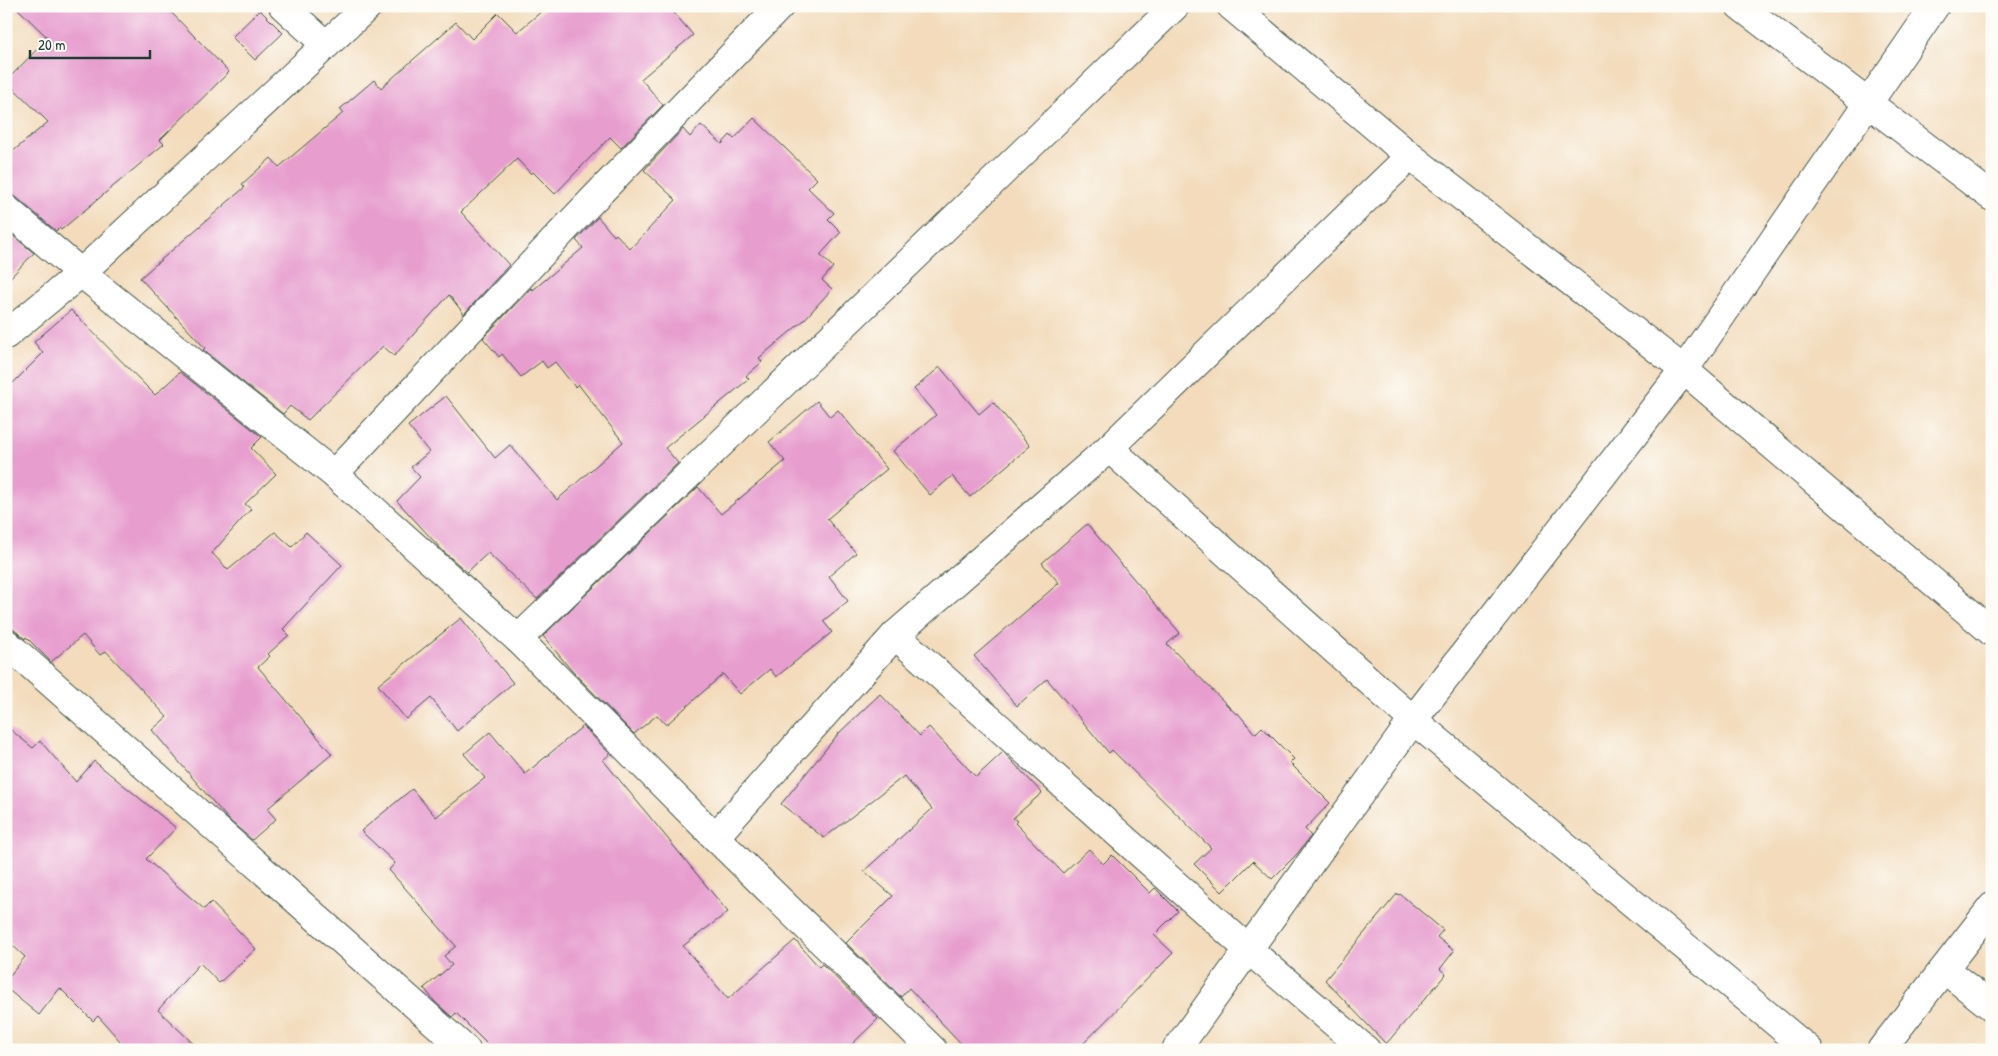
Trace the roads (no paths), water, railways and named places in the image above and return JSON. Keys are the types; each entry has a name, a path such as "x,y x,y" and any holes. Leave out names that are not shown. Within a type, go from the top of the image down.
{"street":[{"path":"283,6 326,46"},
{"path":"6,335 81,273 368,6"},
{"path":"334,474 580,213 780,6"},
{"path":"518,639 1175,6"},
{"path":"1230,6 1410,156 1684,370 1992,632"},
{"path":"1740,6 1992,197"},
{"path":"1176,1050 1413,720 1684,370 1935,6"},
{"path":"715,837 895,635 1109,448 1410,156"},
{"path":"6,210 81,273 334,474 518,639 715,837 933,1050"},
{"path":"1109,448 1413,720 1809,1050"},
{"path":"895,635 1249,950 1366,1050"},
{"path":"6,643 466,1050"},
{"path":"1881,1050 1992,907"},
{"path":"1944,968 1992,1007"}]}
